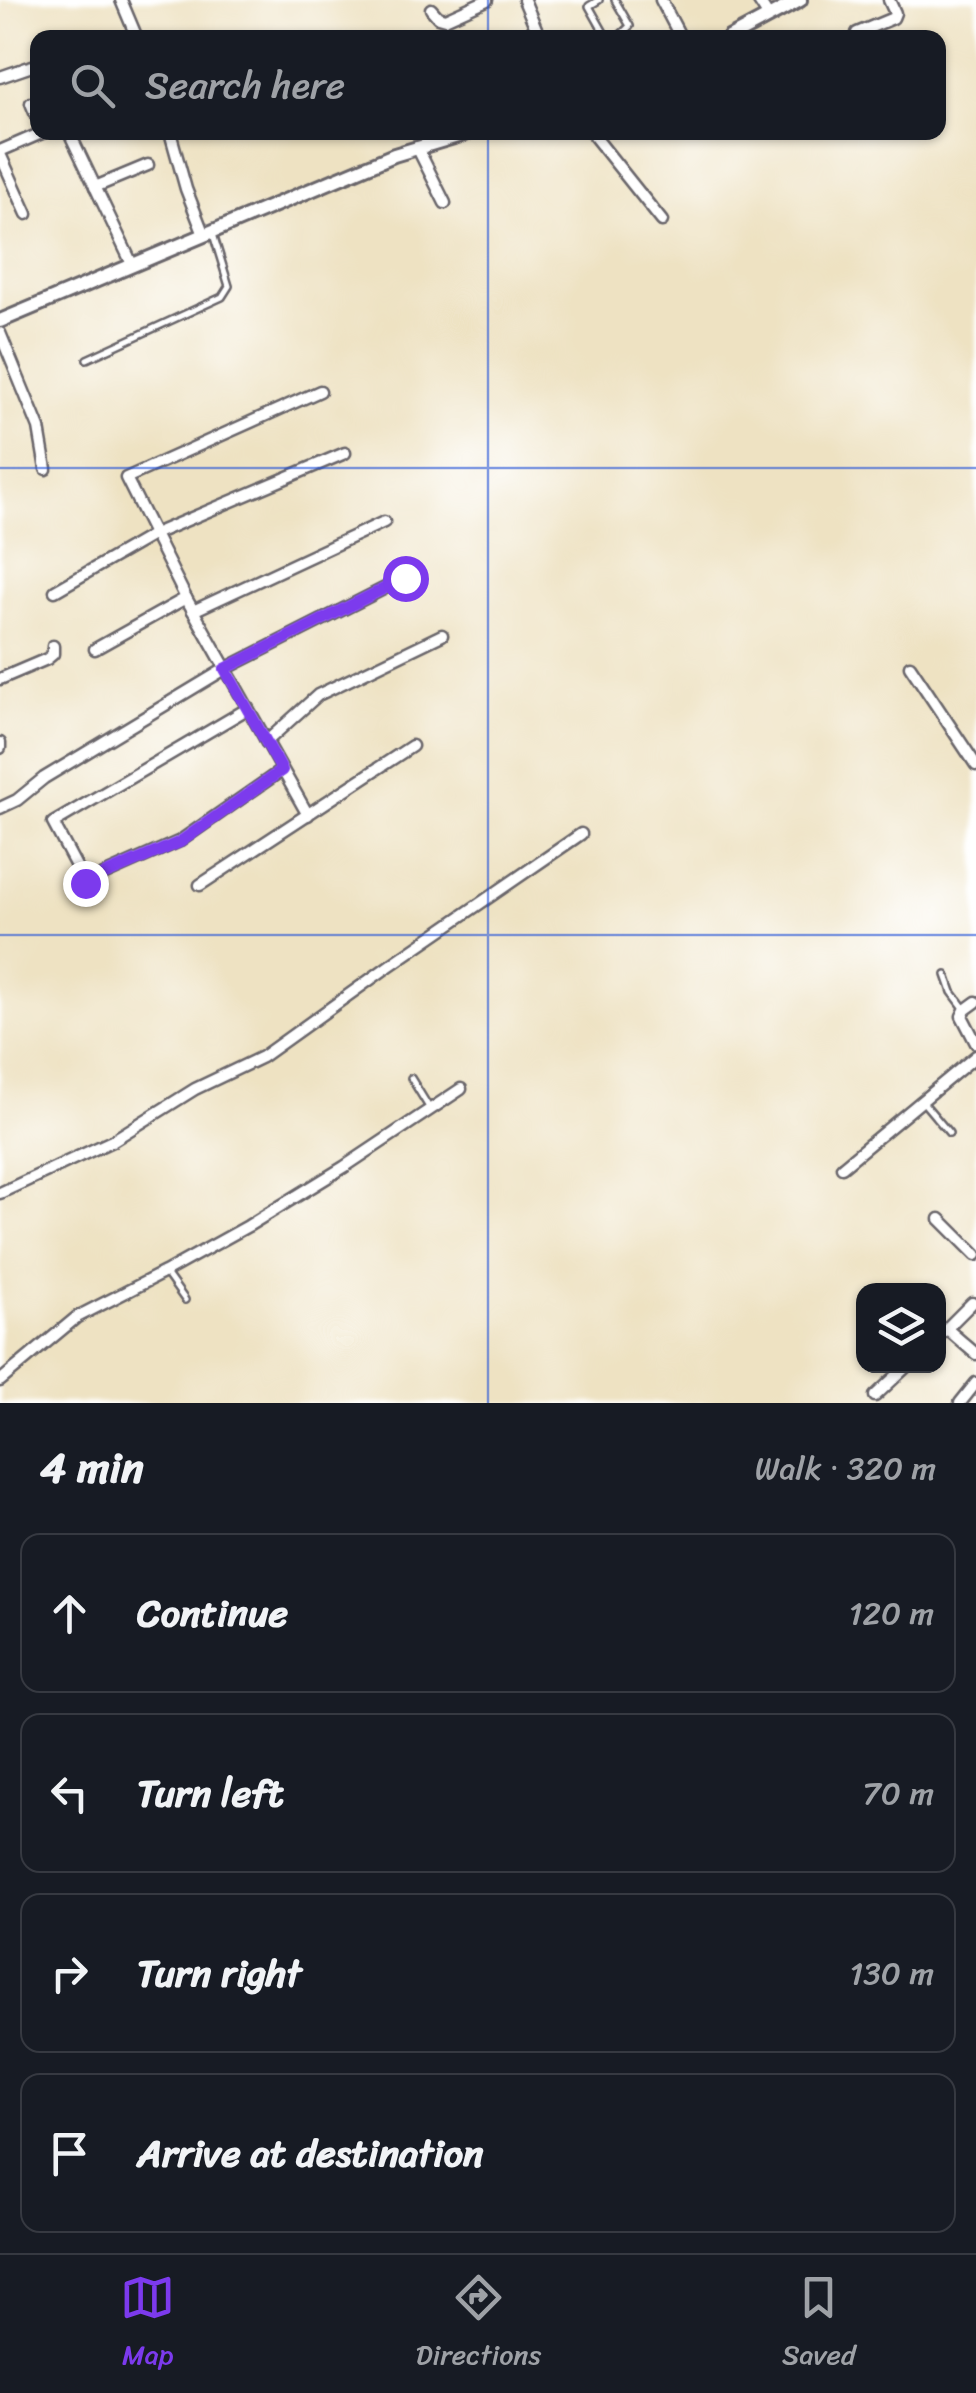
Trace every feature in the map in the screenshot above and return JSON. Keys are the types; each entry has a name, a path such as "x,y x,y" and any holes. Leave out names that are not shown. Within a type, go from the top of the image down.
{"street":[{"path":"121,0 133,30"},
{"path":"431,9 445,19 486,0"},
{"path":"524,0 537,30"},
{"path":"661,0 677,30"},
{"path":"758,0 769,17"},
{"path":"745,30 800,0"},
{"path":"864,30 893,18 889,0"},
{"path":"0,77 30,67"},
{"path":"27,214 0,152 30,139"},
{"path":"73,140 132,264"},
{"path":"172,140 186,189 208,233"},
{"path":"0,321 384,159 442,140"},
{"path":"597,140 662,221"},
{"path":"417,147 445,203"},
{"path":"95,188 148,165"},
{"path":"0,333 39,428 46,468"},
{"path":"308,815 193,611 126,478 320,392"},
{"path":"55,590 154,534 346,453"},
{"path":"193,611 384,522"},
{"path":"0,808 225,669 405,578"},
{"path":"95,649 186,598"},
{"path":"266,742 318,695 442,635"},
{"path":"0,678 47,660 54,646"},
{"path":"910,666 976,765"},
{"path":"248,709 53,823 85,883 180,842 282,770"},
{"path":"200,885 412,746"},
{"path":"0,1192 112,1141 194,1089 262,1057 581,834"},
{"path":"976,1002 962,1016 976,1043"},
{"path":"842,1166 976,1056"},
{"path":"0,1381 77,1317 248,1226 460,1090"},
{"path":"940,1219 976,1255"},
{"path":"946,1329 972,1303"},
{"path":"946,1334 976,1354"},
{"path":"875,1396 900,1373"},
{"path":"960,1403 976,1383"}],"lane":[{"path":"598,0 589,6 602,30"},
{"path":"615,0 630,26 626,30"},
{"path":"87,359 222,297 229,286 208,233"},
{"path":"946,975 965,1010"},
{"path":"412,1078 430,1108"},
{"path":"923,1102 949,1133"},
{"path":"165,1272 185,1300"}],"route":[{"path":"85,883 180,842 282,770 225,669 405,578"}]}
